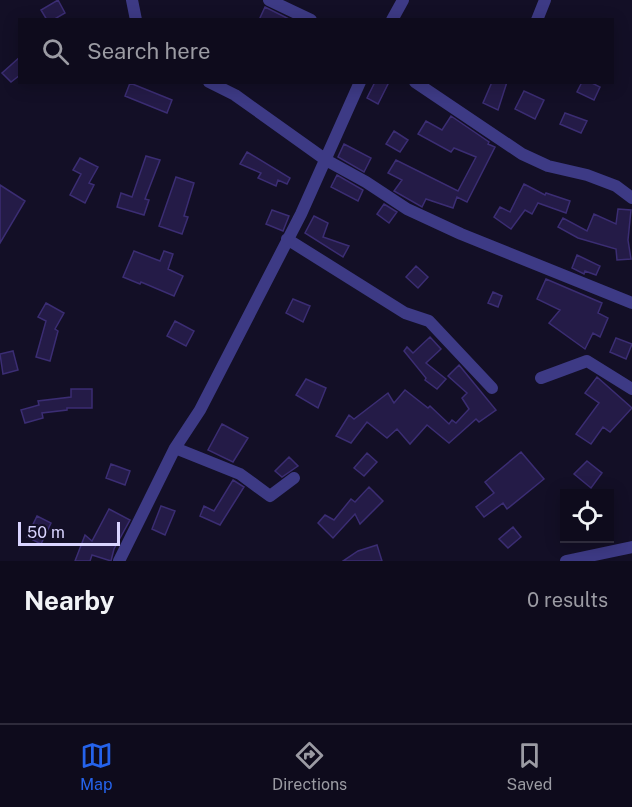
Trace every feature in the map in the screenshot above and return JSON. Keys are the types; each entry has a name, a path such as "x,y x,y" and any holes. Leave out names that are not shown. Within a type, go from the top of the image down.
{"street":[{"path":"132,0 136,18"},
{"path":"269,0 307,18"},
{"path":"393,18 404,0"},
{"path":"538,18 545,0"},
{"path":"213,84 235,94 326,160 366,182 407,209 461,234 632,303"},
{"path":"119,561 175,448 200,410 302,214 359,84"},
{"path":"418,84 522,154 548,166 586,175 616,186 632,198"},
{"path":"287,239 405,313 429,321 492,388"},
{"path":"541,378 588,361 632,389"},
{"path":"175,448 240,474 270,496 294,478"},
{"path":"566,561 632,547"}],"building":[{"path":"58,0 65,13 56,18 46,18 41,10"},
{"path":"265,7 287,18 260,18"},
{"path":"18,59 18,77 11,82 2,73"},
{"path":"130,84 132,84 172,100 167,113 125,96"},
{"path":"374,84 388,84 378,104 367,98"},
{"path":"491,84 506,84 498,110 483,103"},
{"path":"581,84 594,84 600,87 594,100 577,92"},
{"path":"524,91 544,100 535,119 515,109"},
{"path":"565,113 587,121 581,133 560,124"},
{"path":"451,116 495,147 467,202 457,197 453,208 426,199 422,207 394,191 402,180 388,173 396,160 458,191 476,157 454,148 451,152 418,134 426,121 442,130"},
{"path":"394,131 408,140 400,152 386,144"},
{"path":"344,144 371,158 364,172 338,157"},
{"path":"247,152 290,178 287,184 278,180 276,186 258,178 261,173 240,164"},
{"path":"146,156 160,160 145,199 149,200 144,215 117,207 121,193 132,197"},
{"path":"80,158 98,167 89,183 94,185 85,203 70,195 81,174 73,170"},
{"path":"337,175 363,190 358,201 331,187"},
{"path":"176,177 194,183 184,216 188,217 182,234 159,226"},
{"path":"524,184 545,195 546,193 570,201 566,213 538,203 532,214 525,210 511,229 494,217 500,207 510,212"},
{"path":"0,185 25,201 0,243"},
{"path":"384,204 397,212 389,223 377,214"},
{"path":"618,209 631,210 628,240 631,259 617,260 616,249 578,238 558,227 563,218 587,231 594,214 616,224"},
{"path":"272,210 289,216 283,231 266,224"},
{"path":"314,216 328,223 323,237 349,246 343,257 305,233"},
{"path":"134,251 160,261 164,251 173,254 168,269 183,276 174,296 123,277"},
{"path":"577,255 600,266 596,275 585,271 584,274 572,268"},
{"path":"416,266 428,277 418,288 406,277"},
{"path":"546,279 602,303 598,313 608,318 600,337 593,333 585,349 549,323 560,310 537,299"},
{"path":"493,292 502,296 498,307 488,303"},
{"path":"293,299 310,306 303,322 286,313"},
{"path":"46,303 64,313 55,329 58,331 50,361 36,357 46,321 38,317"},
{"path":"175,321 194,331 186,346 167,336"},
{"path":"430,337 441,349 426,363 446,379 437,389 425,380 426,378 404,351 407,347 413,353"},
{"path":"616,338 632,344 626,359 610,352"},
{"path":"13,351 18,370 3,374 0,354"},
{"path":"459,365 496,410 479,422 476,419 449,443 427,425 410,444 397,429 387,438 367,422 351,443 336,436 349,415 354,419 388,393 394,403 405,390 428,408 430,406 449,424 452,420 456,423 469,409 462,398 467,393 448,376"},
{"path":"597,377 632,408 610,432 603,427 591,444 576,434 599,403 585,393"},
{"path":"306,379 326,388 318,408 296,395"},
{"path":"71,389 92,389 92,408 67,408 67,410 42,413 43,418 25,423 21,410 39,405 38,401 71,397"},
{"path":"222,424 248,438 233,462 208,450"},
{"path":"521,452 544,479 507,509 503,503 484,517 476,507 494,493 485,482"},
{"path":"367,453 377,462 364,476 354,468"},
{"path":"289,457 298,466 282,477 275,471"},
{"path":"587,461 602,473 591,488 574,474"},
{"path":"111,464 130,471 125,485 106,478"},
{"path":"233,480 244,487 220,525 200,516 204,506 214,511"},
{"path":"369,487 383,501 360,524 355,514 333,538 318,523 325,515 334,520 351,499 355,502"},
{"path":"161,506 175,511 165,535 152,529"},
{"path":"109,509 130,520 114,549 111,561 92,555 90,561 75,561 85,535 92,541"},
{"path":"37,516 51,523 41,544 27,537"},
{"path":"513,527 521,537 508,548 499,539"},
{"path":"377,545 382,561 343,561 358,551"}]}
